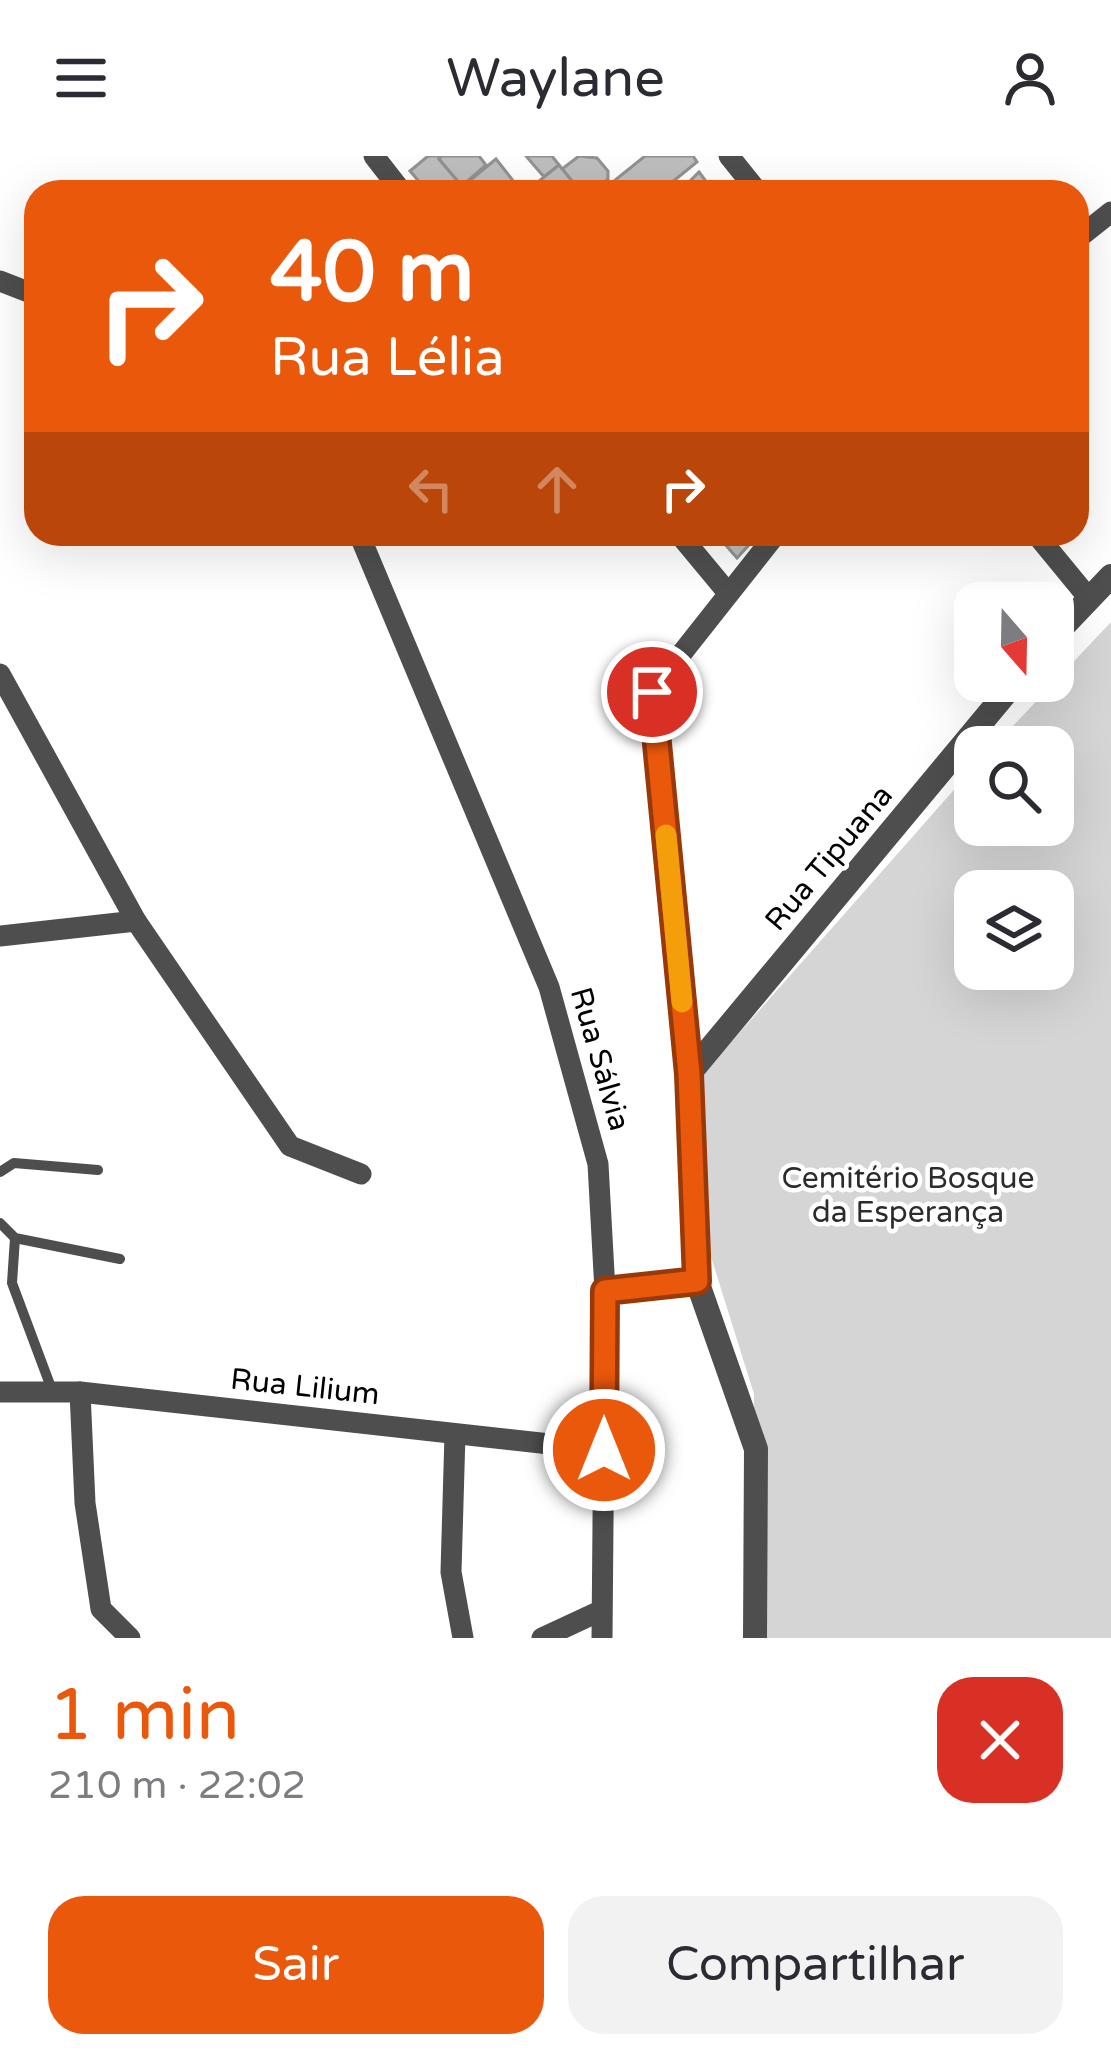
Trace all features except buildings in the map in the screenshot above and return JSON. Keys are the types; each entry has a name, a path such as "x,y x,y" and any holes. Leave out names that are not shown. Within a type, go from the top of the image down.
{"street":[{"path":"374,156 393,180"},
{"path":"729,156 748,180"},
{"name":"Rua Sálvia","path":"364,546 549,987 598,1164 605,1291 598,1612 602,1638"},
{"path":"689,546 728,593"},
{"path":"755,1638 751,1602 756,1449 697,1281 689,1074 652,692 766,546"},
{"path":"1046,546 1087,596"},
{"path":"1074,612 1111,576"},
{"path":"0,674 136,921 290,1146 361,1174"},
{"name":"Rua Tipuana","path":"689,1074 999,702"},
{"path":"0,936 136,921"},
{"path":"605,1291 697,1281"},
{"name":"Rua Lilium","path":"0,1392 80,1392 604,1450"},
{"path":"80,1392 85,1503 101,1609 130,1638"},
{"path":"455,1434 451,1572 463,1638"},
{"path":"542,1638 598,1612"}],"lane":[{"path":"0,1172 14,1163 98,1170"},
{"path":"0,1223 15,1238 119,1259"},
{"path":"15,1238 12,1283 53,1391"}],"green space":[{"name":"Cemitério Bosque da Esperança","path":"1111,622 1111,1638 761,1638 755,1614 754,1394 701,1225 703,1074 954,790 954,846 1074,846 1074,726 1013,726 1035,702 1074,702 1074,661"}],"slow traffic":[{"path":"666,835 682,1002"}],"route":[{"path":"604,1450 605,1291 697,1281 689,1074 652,692"}]}
